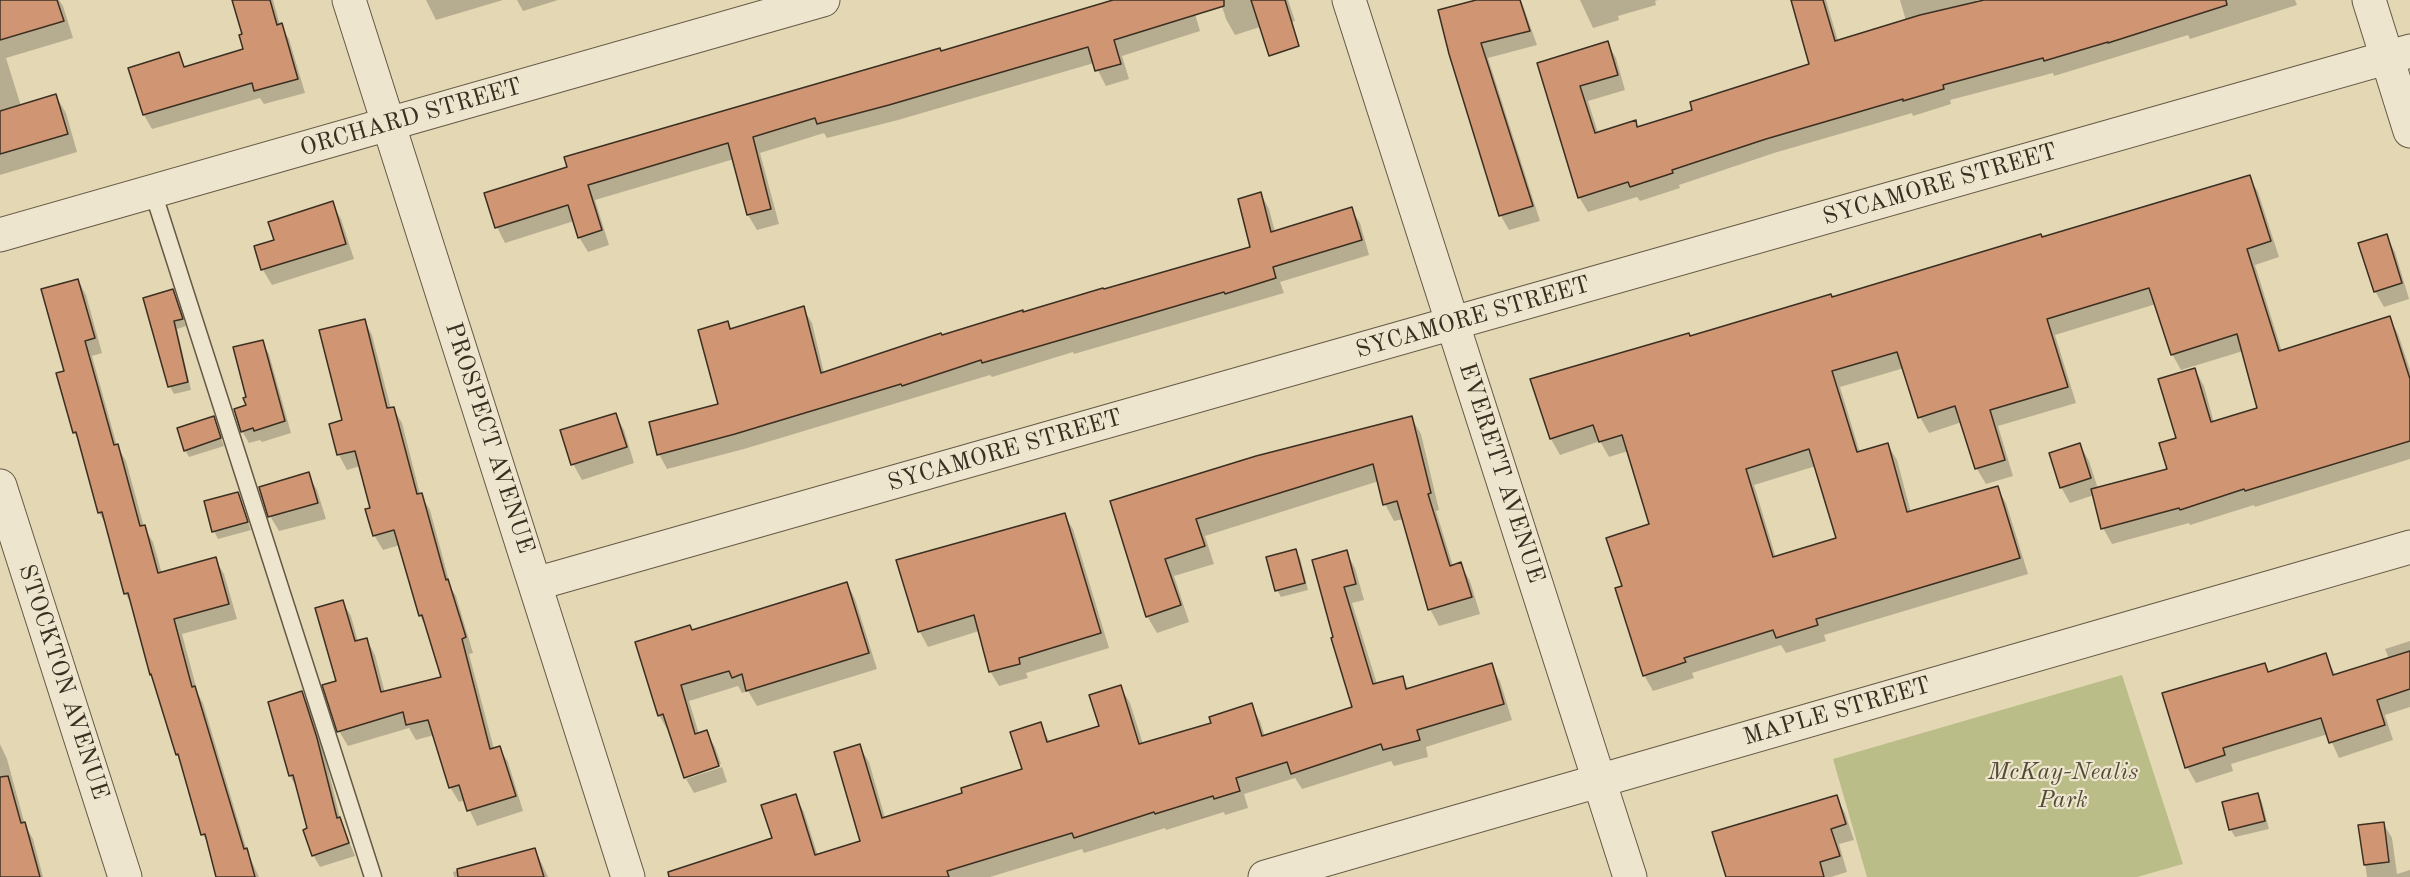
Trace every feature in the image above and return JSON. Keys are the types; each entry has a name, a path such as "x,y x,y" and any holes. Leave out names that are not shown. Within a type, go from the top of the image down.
{"street":[{"name":"PROSPECT AVENUE","path":"349,0 628,877"},
{"name":"ORCHARD STREET","path":"0,235 823,0"},
{"name":"EVERETT AVENUE","path":"1349,0 1630,877"},
{"path":"2369,0 2398,54 2410,131"},
{"name":"SYCAMORE STREET","path":"535,584 2398,54"},
{"name":"STOCKTON AVENUE","path":"0,486 125,877"},
{"name":"MAPLE STREET","path":"1265,877 2410,547"}],"lane":[{"path":"153,192 373,877"}],"green space":[{"name":"McKay-Nealis Park","path":"2122,675 2183,864 2137,877 1867,877 1833,759"}],"building":[{"path":"0,0 57,0 64,21 0,40"},
{"path":"232,0 270,0 277,25 282,23 298,79 254,91 252,83 143,115 128,68 179,52 184,67 243,49 239,35 242,34"},
{"path":"1113,0 1224,0 1224,6 1114,40 1121,64 1095,71 1088,47 889,105 817,124 815,118 753,137 771,209 747,215 728,143 588,185 602,230 578,238 568,205 495,228 484,193 567,167 564,157"},
{"path":"1251,0 1285,0 1299,46 1269,56"},
{"path":"1476,0 1520,0 1530,31 1481,43 1533,206 1499,216 1449,54 1438,10"},
{"path":"1791,0 1823,0 1835,41 1920,15 1984,0 2226,0 2227,5 2108,43 1943,85 1944,89 1766,139 1672,170 1673,173 1630,187 1628,182 1578,198 1537,63 1608,41 1618,75 1580,86 1595,133 1636,120 1637,127 1692,110 1690,102 1809,64"},
{"path":"56,94 68,134 0,154 0,111"},
{"path":"2250,175 2271,241 2247,249 2279,351 2390,316 2410,379 2410,441 2180,510 2179,508 2101,529 2091,489 2167,469 2159,443 2176,438 2158,379 2195,368 2211,422 2257,408 2237,334 2171,355 2149,288 2047,319 2068,387 1990,410 2005,460 1975,469 1955,406 1918,418 1897,352 1832,371 1857,452 1888,443 1907,512 1998,486 2020,558 1816,619 1818,625 1776,638 1773,630 1684,658 1686,662 1643,676 1615,588 1622,586 1606,538 1649,524 1622,435 1599,442 1593,425 1550,439 1530,379 1689,333 1690,336 1831,294 1832,297 2041,234 2042,237","holes":["1809,449 1836,538 1773,557 1746,469"]},
{"path":"1261,192 1271,232 1352,207 1362,240 1273,267 1276,278 1225,294 1224,292 982,363 981,360 902,386 901,384 657,455 649,422 718,404 698,330 728,321 730,329 804,306 821,373 941,333 942,335 1250,247 1238,199"},
{"path":"333,201 346,244 261,270 254,246 274,240 268,222"},
{"path":"2387,234 2402,283 2374,292 2358,243"},
{"path":"78,279 95,338 85,341 114,445 118,444 140,526 145,525 158,573 216,557 229,604 174,619 192,687 195,686 244,849 247,848 255,877 216,877 205,834 201,835 178,754 176,755 150,675 128,593 124,594 102,512 98,513 76,432 73,433 56,373 64,371 41,289"},
{"path":"173,289 183,319 174,321 188,382 168,387 143,298"},
{"path":"365,319 387,408 394,407 417,494 422,493 446,580 448,579 466,637 462,639 490,749 500,746 516,796 467,811 459,785 449,788 428,720 406,725 403,712 337,732 322,685 336,681 315,608 343,600 355,641 367,638 381,692 441,677 422,615 419,616 394,530 373,536 365,509 370,508 355,451 337,455 329,424 342,420 319,330"},
{"path":"263,340 285,421 254,431 253,428 241,432 234,409 246,405 243,398 246,397 233,347"},
{"path":"616,413 627,447 571,465 560,430"},
{"path":"214,416 221,438 184,451 177,428"},
{"path":"1412,416 1431,493 1428,494 1450,566 1461,562 1472,597 1428,610 1397,501 1383,505 1373,464 1196,519 1205,546 1165,559 1181,605 1146,617 1110,501 1256,456"},
{"path":"2080,443 2091,478 2060,488 2049,453"},
{"path":"309,472 318,503 268,517 259,487"},
{"path":"238,492 248,522 212,532 204,501"},
{"path":"1065,513 1101,633 1019,658 1020,664 989,672 974,615 918,632 896,560"},
{"path":"1296,549 1305,583 1275,591 1266,557"},
{"path":"1347,550 1356,584 1344,587 1373,684 1403,676 1406,689 1492,663 1504,704 1417,730 1420,740 1383,750 1381,744 1291,774 1287,762 1236,778 1240,791 1214,799 1213,796 1155,814 1154,812 1074,838 1072,833 947,871 949,877 669,877 668,872 772,838 761,805 796,794 815,855 860,841 834,752 860,744 882,818 962,793 961,788 1022,769 1010,732 1041,722 1047,742 1099,726 1089,695 1121,685 1139,744 1211,723 1209,717 1252,703 1262,736 1352,707 1331,638 1333,637 1312,560"},
{"path":"847,582 869,653 746,691 742,674 732,678 729,671 681,685 695,734 707,730 719,766 684,778 663,714 658,716 635,642 690,625 692,630"},
{"path":"2410,651 2410,689 2377,700 2385,725 2329,743 2321,718 2223,748 2225,755 2185,768 2162,693 2265,663 2268,672 2326,653 2333,675"},
{"path":"302,691 317,738 337,818 340,817 349,843 312,856 303,830 307,828 293,775 289,776 268,702"},
{"path":"8,776 21,823 25,822 40,877 0,877 0,777"},
{"path":"2258,793 2265,821 2229,830 2222,802"},
{"path":"1837,795 1846,824 1831,829 1840,856 1820,862 1824,877 1726,877 1712,832"},
{"path":"2384,822 2389,862 2364,865 2358,825"},
{"path":"535,848 544,877 458,877 457,869"}]}
